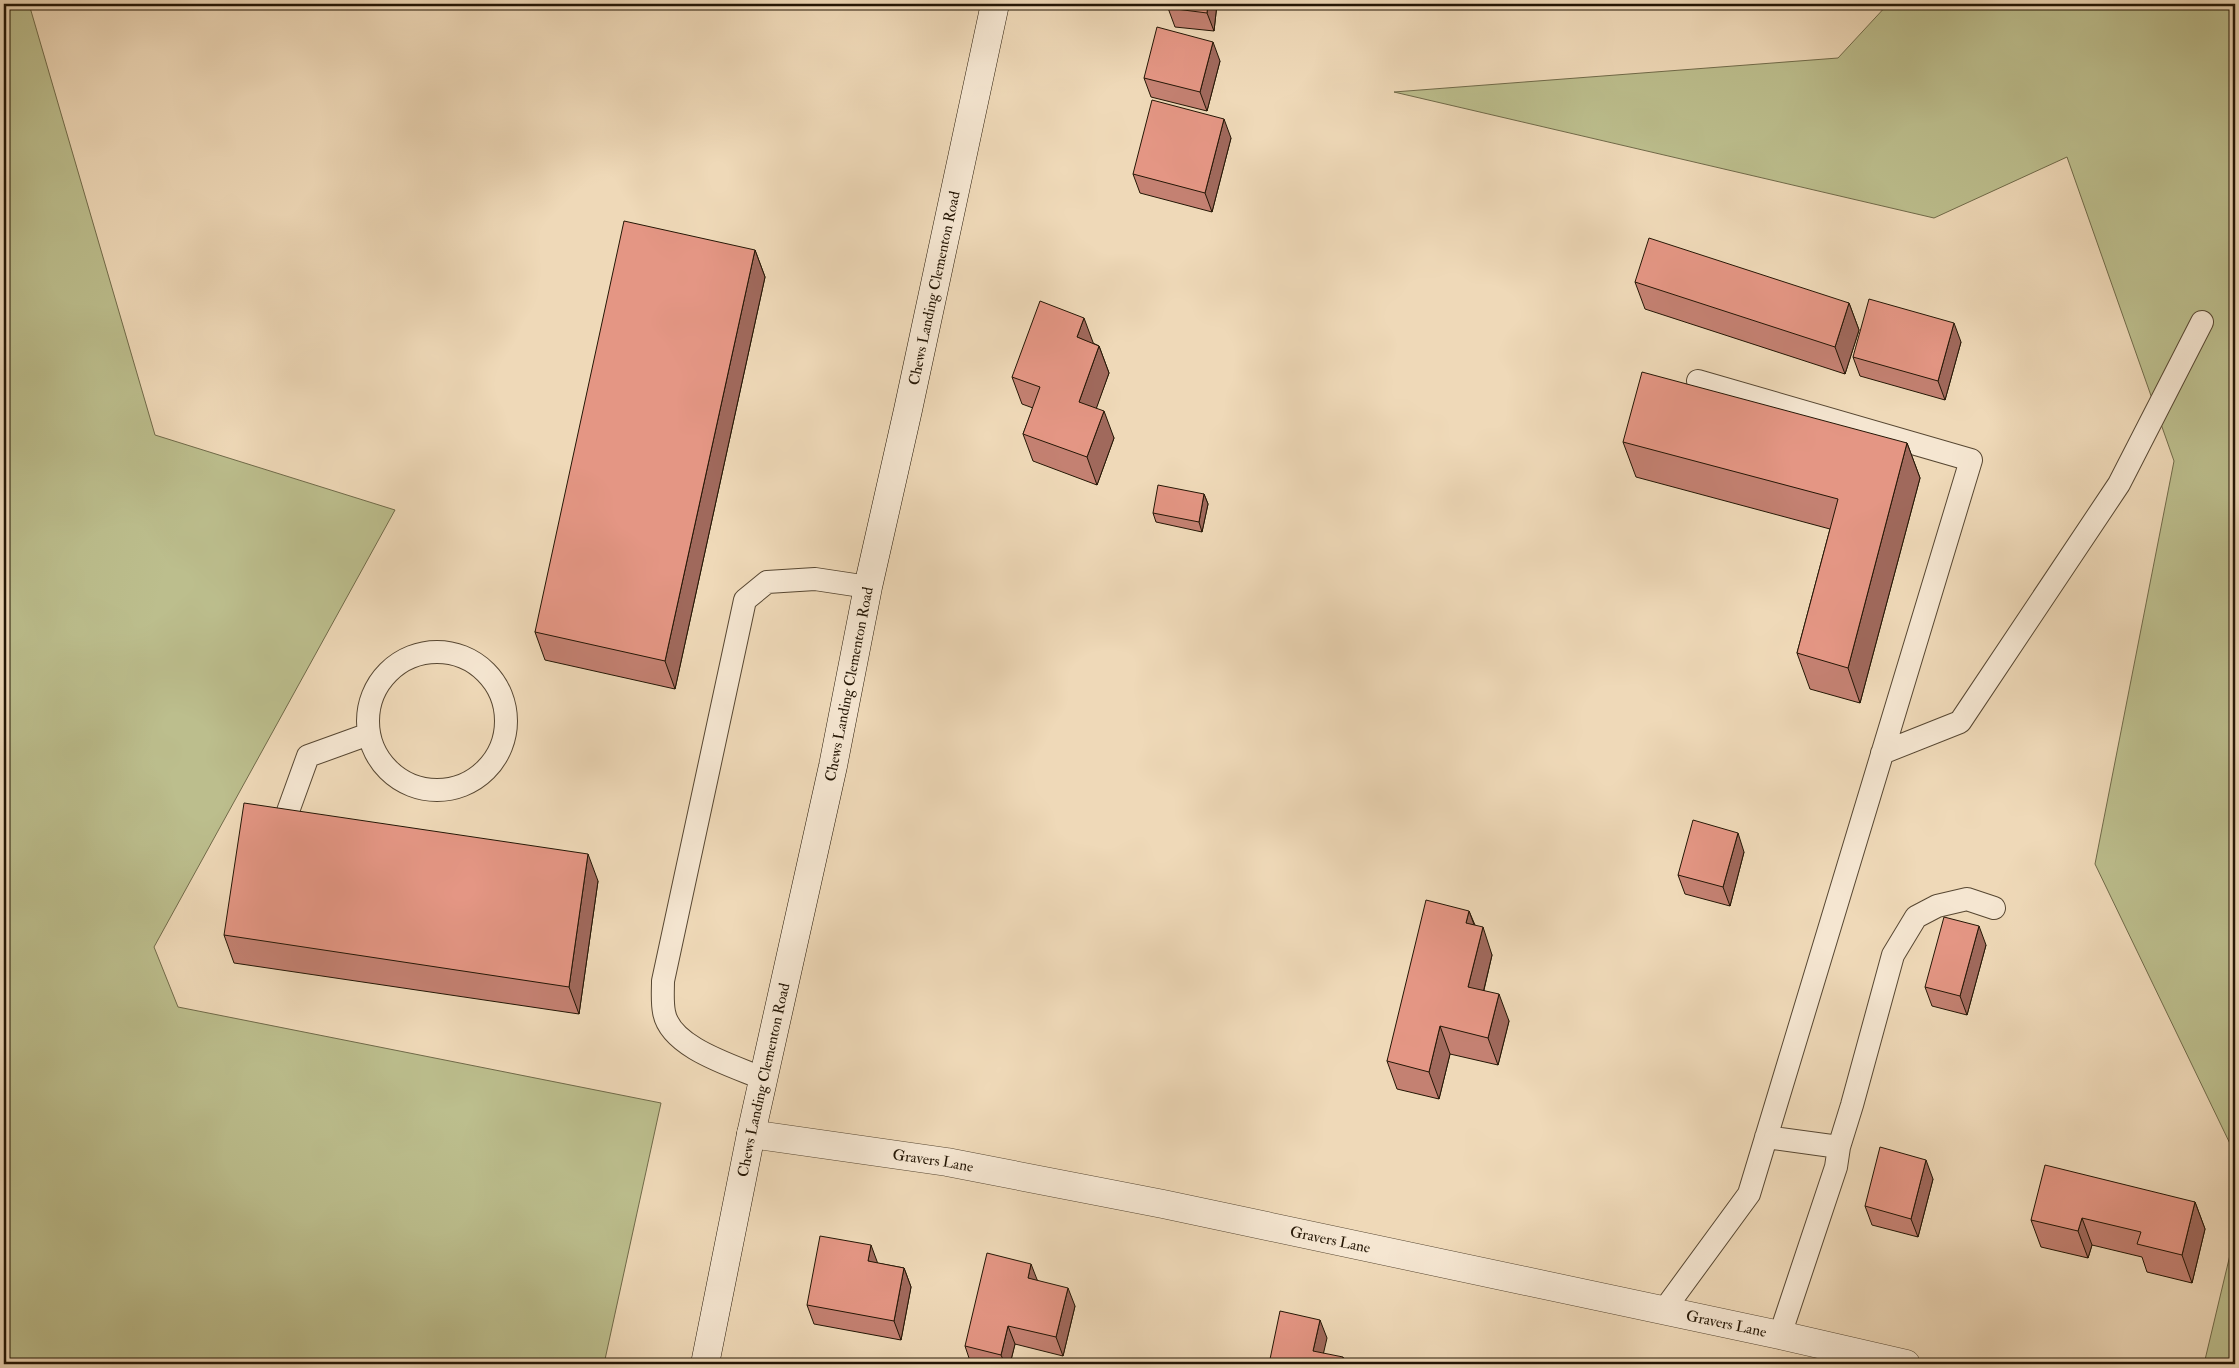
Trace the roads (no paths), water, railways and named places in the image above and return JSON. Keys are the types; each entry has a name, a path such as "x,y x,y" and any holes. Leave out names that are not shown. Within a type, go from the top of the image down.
{"main road":[{"name":"Chews Landing Clementon Road","path":"705,1364 750,1134 834,766 868,587 915,381 995,4"},
{"name":"Gravers Lane","path":"750,1134 947,1162 1163,1204 1664,1310 1906,1364"}],"lane":[{"path":"1882,753 1960,722 2119,484 2202,322"},
{"path":"1664,1310 1748,1194 1971,460 1698,381"},
{"path":"764,1079 696,1051 678,1038 664,1014 663,981 744,600 768,582 815,579 868,587"},
{"path":"430,652 452,653 473,662 490,676 501,695 507,717 504,740 495,760 479,777 458,787 435,791 412,786 392,774 377,756 369,734 369,710 376,688 389,670 408,658 430,652"},
{"path":"287,814 308,756 369,734"},
{"path":"1780,1335 1836,1167 1839,1147 1893,955 1916,917 1937,906 1967,899 1994,908"},
{"path":"1766,1137 1839,1147"}]}
